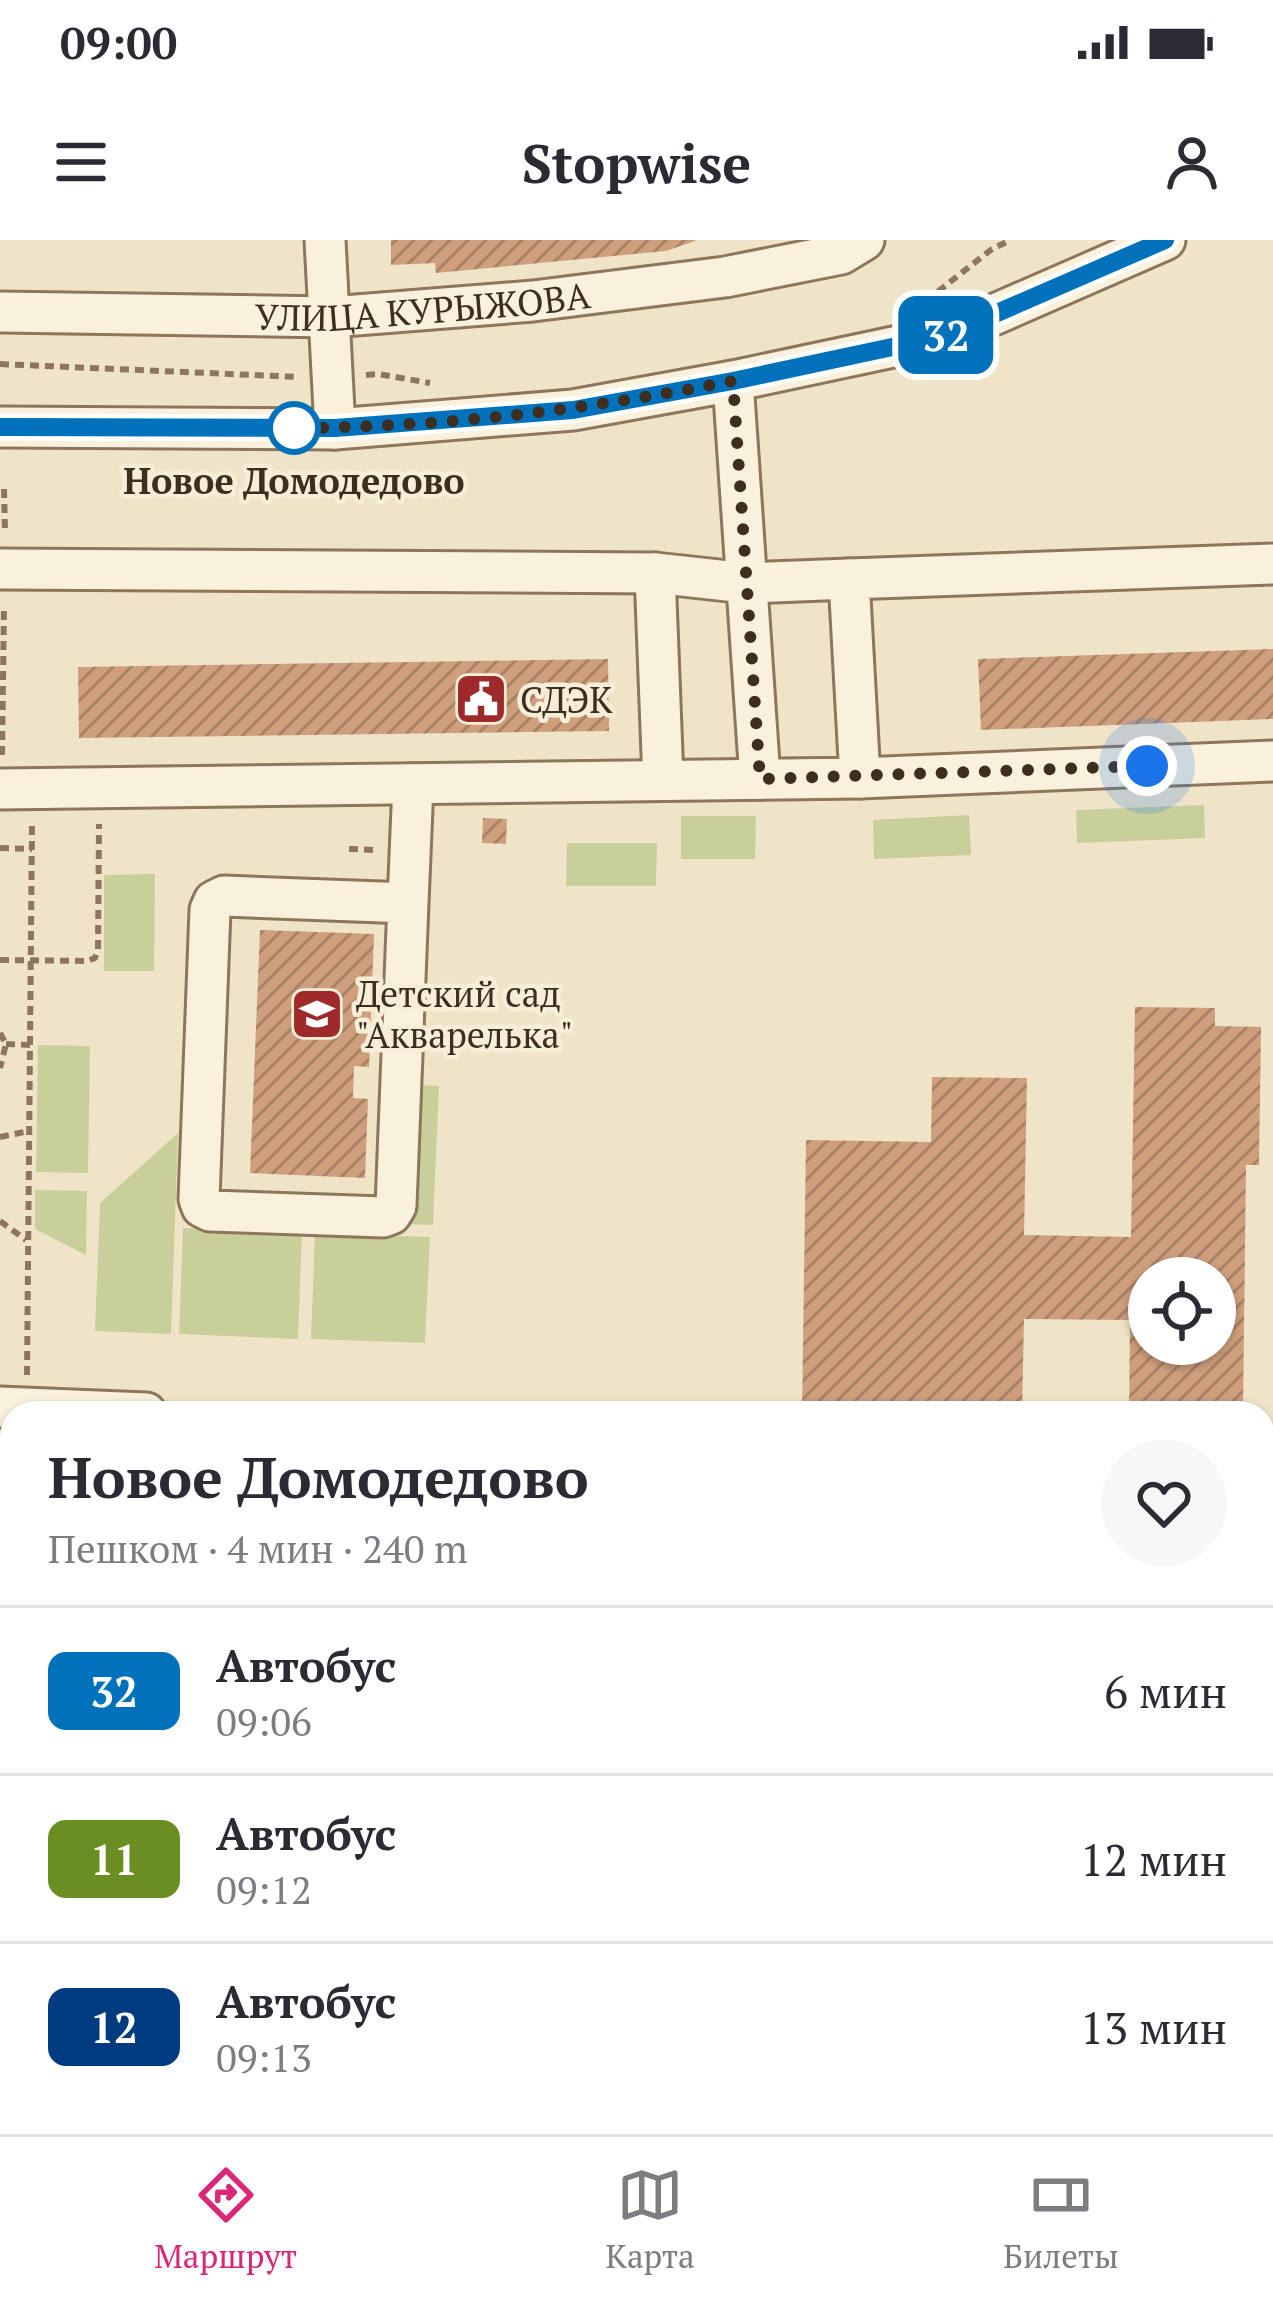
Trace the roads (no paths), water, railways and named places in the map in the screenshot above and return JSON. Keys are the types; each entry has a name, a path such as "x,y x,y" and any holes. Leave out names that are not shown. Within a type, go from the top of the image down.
{"street":[{"path":"325,240 335,428"},
{"path":"0,427 335,428 573,410 944,336 1165,240"},
{"name":"УЛИЦА КУРЫЖОВА","path":"0,312 331,317 533,301 725,278 853,247"},
{"path":"733,381 760,779"},
{"path":"2,569 655,573 746,583 1273,565"},
{"path":"655,573 663,780"},
{"path":"849,579 860,778"},
{"path":"12,788 860,778 1273,760"},
{"path":"408,903 224,896 214,901 210,910 202,1207 383,1217 396,1205 413,784"}],"place":[{"name":"Новое Домодедово","path":"294,428"},
{"name":"СДЭК","path":"481,699"},
{"name":"Детский сад \"Акварелька\"","path":"317,1014"}]}
